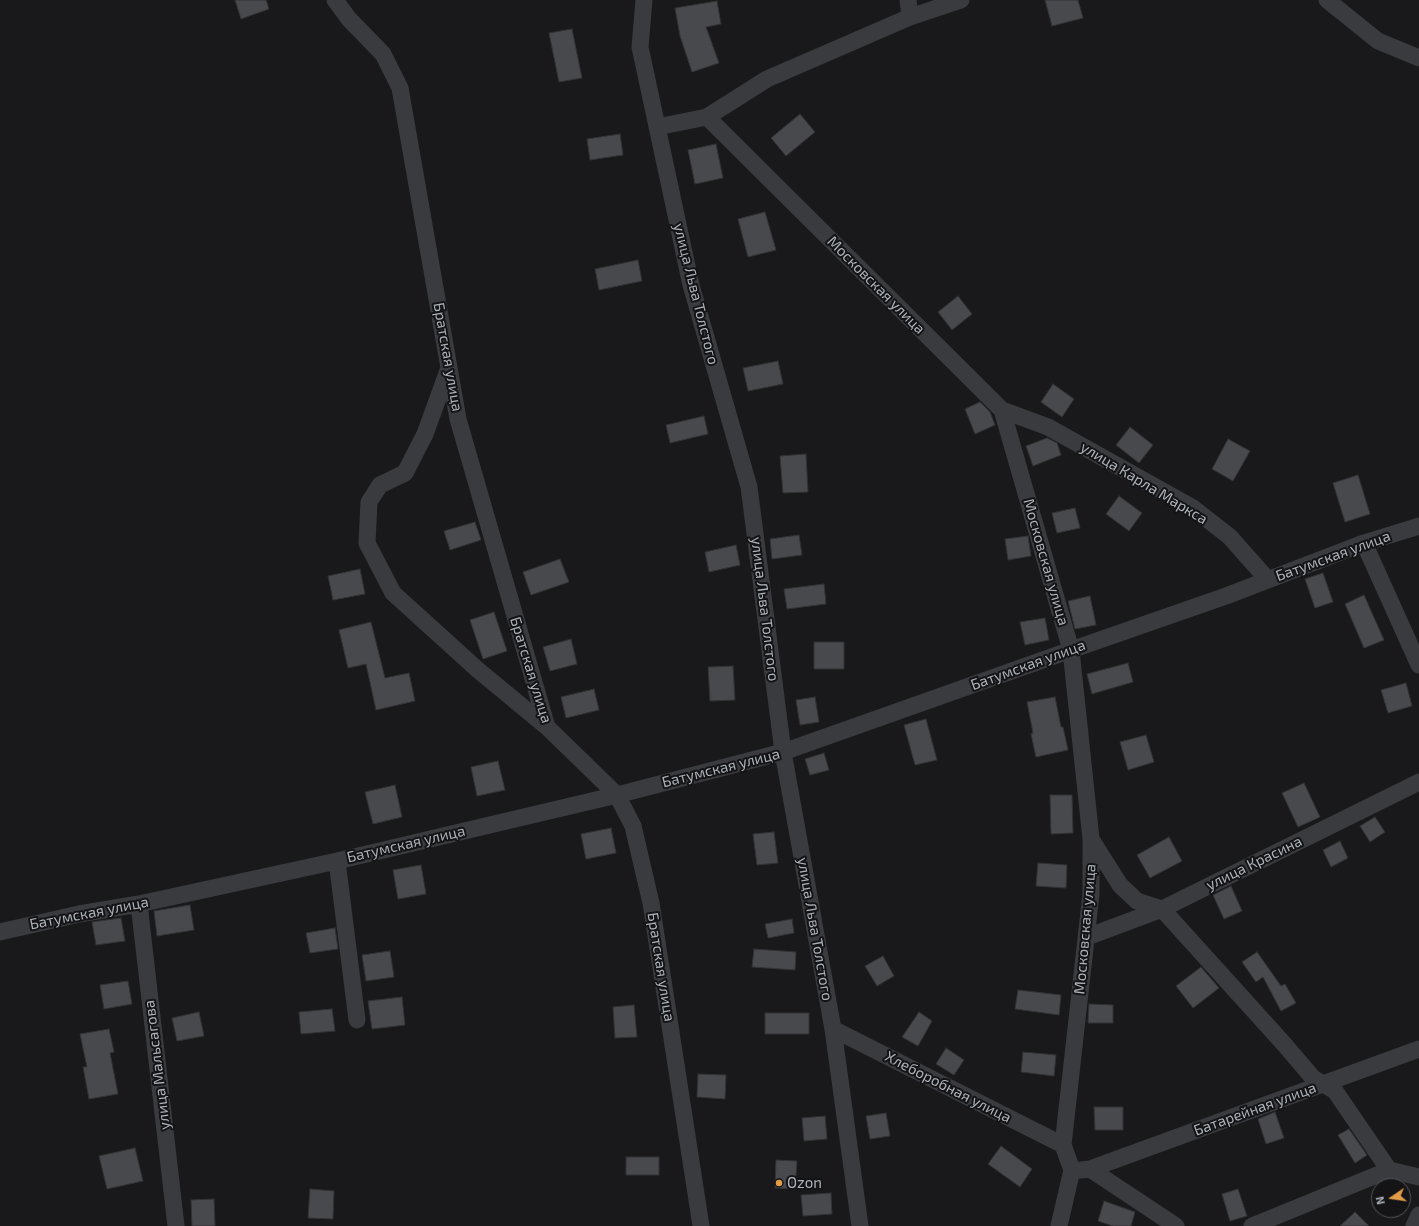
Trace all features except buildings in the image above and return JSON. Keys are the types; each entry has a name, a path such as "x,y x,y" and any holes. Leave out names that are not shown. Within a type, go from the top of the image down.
{"street":[{"name":"Братская улица","path":"335,0 349,19 383,54 400,88 422,205 458,418 546,728 616,795 634,826 651,902 702,1226"},
{"name":"улица Льва Толстого","path":"644,0 640,47 691,285 749,487 783,752 833,1029 860,1226"},
{"path":"908,0 910,17"},
{"path":"657,127 707,117 767,79 910,17 961,0"},
{"path":"1327,0 1378,41 1419,58"},
{"name":"Московская улица","path":"707,117 1002,410 1071,650 1091,839 1091,894 1063,1144 1072,1170"},
{"path":"449,368 425,434 405,473 380,485 369,502 367,543 393,593 478,670 546,728"},
{"name":"улица Карла Маркса","path":"1002,410 1048,427 1193,508 1230,537 1268,580"},
{"name":"Батумская улица","path":"0,932 337,861 616,795 783,752 1226,596 1364,543 1419,526"},
{"path":"1364,543 1419,665"},
{"name":"улица Красина","path":"1086,938 1162,909 1419,782"},
{"path":"1091,839 1120,885 1137,900 1162,909 1313,1078 1335,1091 1389,1170"},
{"path":"337,861 357,1020"},
{"name":"улица Мальсагова","path":"138,904 176,1226"},
{"name":"Хлеборобная улица","path":"833,1029 1063,1144"},
{"name":"Батарейная улица","path":"1090,1169 1419,1049"},
{"path":"1059,1226 1072,1170 1090,1169 1176,1226"},
{"path":"1252,1226 1389,1170 1419,1177"},
{"path":"1414,1226 1419,1215"}],"place":[{"name":"Ozon","path":"779,1183"}]}
